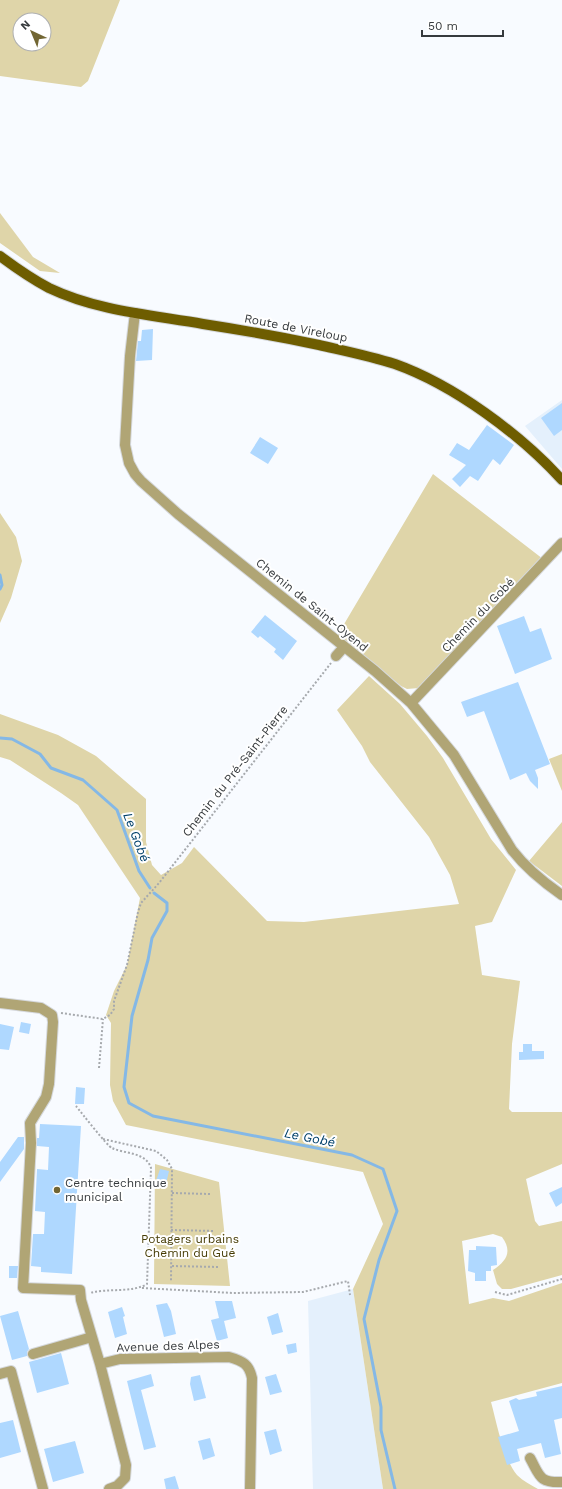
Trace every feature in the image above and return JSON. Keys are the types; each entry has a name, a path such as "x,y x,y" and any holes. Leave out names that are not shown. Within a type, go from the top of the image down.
{"main road":[{"name":"Route de Vireloup","path":"0,256 30,277 58,291 80,300 116,310 234,328 354,353 395,364 429,379 467,401 528,447 562,480"}],"street":[{"name":"Chemin de Saint-Oyend","path":"135,313 130,356 125,445 129,463 140,481 178,514 380,676 411,703 454,755 512,850 523,864 537,877 562,895"},
{"name":"Chemin du Gobé","path":"411,703 562,543"},
{"path":"336,656 344,647"},
{"path":"0,1003 41,1008 52,1015 53,1022 49,1084 46,1097 30,1123 31,1143 22,1288 80,1290 80,1295 100,1364 126,1465 125,1478 117,1486 109,1489"},
{"path":"33,1354 92,1337"},
{"name":"Avenue des Alpes","path":"100,1364 120,1359 230,1357 246,1364 250,1369 252,1378 250,1489"},
{"path":"0,1374 11,1371 43,1489"},
{"path":"530,1458 542,1479 552,1483 562,1482"}],"path":[{"name":"Chemin du Pré-Saint-Pierre","path":"103,1019 110,1015 114,1009 114,1001 127,965 138,912 142,903 159,884 336,656"},
{"path":"52,1015 58,1012 103,1019 99,1068"},
{"path":"76,1106 110,1148 144,1158 150,1164 147,1284 141,1288"},
{"path":"103,1139 156,1151 167,1160 172,1169 172,1281"},
{"path":"172,1193 210,1194"},
{"path":"172,1230 215,1231"},
{"path":"172,1266 219,1267"},
{"path":"495,1292 507,1295 562,1279"},
{"path":"80,1295 97,1291 141,1288 233,1293 303,1292 348,1281 350,1295"}],"shaded area":[{"path":"562,400 562,469 525,426"},
{"path":"353,1289 383,1489 313,1489 308,1301"}],"green space":[{"path":"0,0 120,0 88,81 81,87 0,76"},
{"path":"0,213 33,257 60,273 40,271 0,243"},
{"path":"433,474 543,559 419,688 407,689 401,686 337,636"},
{"path":"0,513 16,537 22,561 11,598 0,623"},
{"path":"369,676 400,704 427,736 443,758 491,839 516,870 492,922 475,926 482,975 520,981 512,1044 509,1109 512,1112 562,1112 562,1164 526,1179 535,1221 539,1226 562,1221 562,1275 511,1289 502,1289 497,1284 493,1270 504,1260 506,1256 507,1247 502,1237 493,1234 462,1241 469,1304 493,1298 509,1301 562,1283 562,1383 491,1402 504,1450 512,1468 519,1477 538,1489 383,1489 353,1289 383,1224 363,1172 126,1125 113,1101 110,1085 111,1023 106,1015 114,991 127,965 140,898 78,805 10,760 0,757 0,714 58,735 96,756 146,799 146,842 152,865 161,875 182,863 194,847 267,921 304,922 459,904 450,875 429,837 370,762 362,746 337,710"},
{"path":"562,754 562,791 549,759"},
{"path":"562,822 562,886 529,861"},
{"name":"Potagers urbains Chemin du Gué","path":"155,1164 219,1182 230,1286 154,1284"}],"building":[{"path":"153,329 152,360 136,361 138,341 141,341 142,330"},
{"path":"562,403 562,430 554,436 541,418"},
{"path":"487,425 514,445 500,465 493,459 478,481 470,476 460,487 452,479 466,465 449,455 457,443 469,450"},
{"path":"260,437 278,448 268,464 250,453"},
{"path":"265,615 297,641 283,660 274,652 276,649 260,636 258,638 251,632"},
{"path":"524,616 530,632 541,628 552,659 515,674 497,626"},
{"path":"518,682 550,764 535,770 538,778 538,789 530,781 526,773 510,780 484,711 467,717 461,702"},
{"path":"21,1022 31,1024 29,1034 19,1032"},
{"path":"0,1024 14,1027 9,1050 0,1049"},
{"path":"523,1044 532,1044 532,1051 544,1051 544,1059 519,1060 519,1052 523,1052"},
{"path":"76,1087 85,1088 84,1104 75,1104"},
{"name":"Centre technique municipal","path":"40,1124 81,1126 72,1274 41,1272 41,1267 31,1266 33,1234 44,1234 45,1212 35,1211 37,1169 48,1170 49,1147 37,1146"},
{"path":"18,1137 24,1137 24,1149 0,1182 0,1162"},
{"path":"160,1169 169,1171 166,1184 156,1181"},
{"path":"562,1187 562,1203 556,1207 549,1193"},
{"path":"476,1246 496,1247 497,1265 491,1266 491,1271 486,1271 486,1281 475,1281 475,1273 468,1271 469,1250 476,1250"},
{"path":"9,1266 18,1266 17,1278 9,1278"},
{"path":"215,1301 232,1301 236,1318 224,1321 228,1338 217,1341 211,1320 219,1318"},
{"path":"167,1303 171,1311 176,1334 164,1337 156,1305"},
{"path":"122,1307 125,1316 123,1317 127,1334 115,1338 108,1312"},
{"path":"18,1311 29,1349 27,1356 12,1360 0,1316"},
{"path":"278,1313 283,1332 272,1335 267,1317"},
{"path":"296,1343 297,1352 288,1354 286,1345"},
{"path":"61,1353 69,1384 37,1393 29,1362"},
{"path":"151,1374 154,1386 141,1390 156,1447 144,1450 127,1381"},
{"path":"276,1374 282,1392 270,1395 265,1377"},
{"path":"200,1375 206,1398 194,1401 190,1384 191,1377"},
{"path":"562,1386 562,1418 554,1420 561,1454 545,1458 541,1443 517,1449 520,1461 507,1465 498,1437 519,1431 509,1401 516,1398 519,1400 537,1396 536,1392"},
{"path":"13,1420 21,1452 0,1458 0,1423"},
{"path":"276,1429 282,1451 270,1455 264,1432"},
{"path":"210,1438 215,1456 203,1460 198,1441"},
{"path":"75,1441 84,1473 53,1482 44,1449"},
{"path":"175,1476 179,1489 166,1489 164,1479"}],"waterway":[{"name":"Le Gobé","path":"0,575 2,585 0,589"},
{"name":"Le Gobé","path":"0,738 12,739 40,754 51,768 83,780 117,810 139,871 150,888"},
{"name":"Le Gobé","path":"154,893 167,903 167,911 152,938 148,960 132,1016 124,1087 129,1103 153,1116 352,1155 383,1169 397,1211 379,1260 364,1319 381,1407 381,1430 395,1489"}],"place":[{"name":"Centre technique municipal","path":"57,1190"}]}
